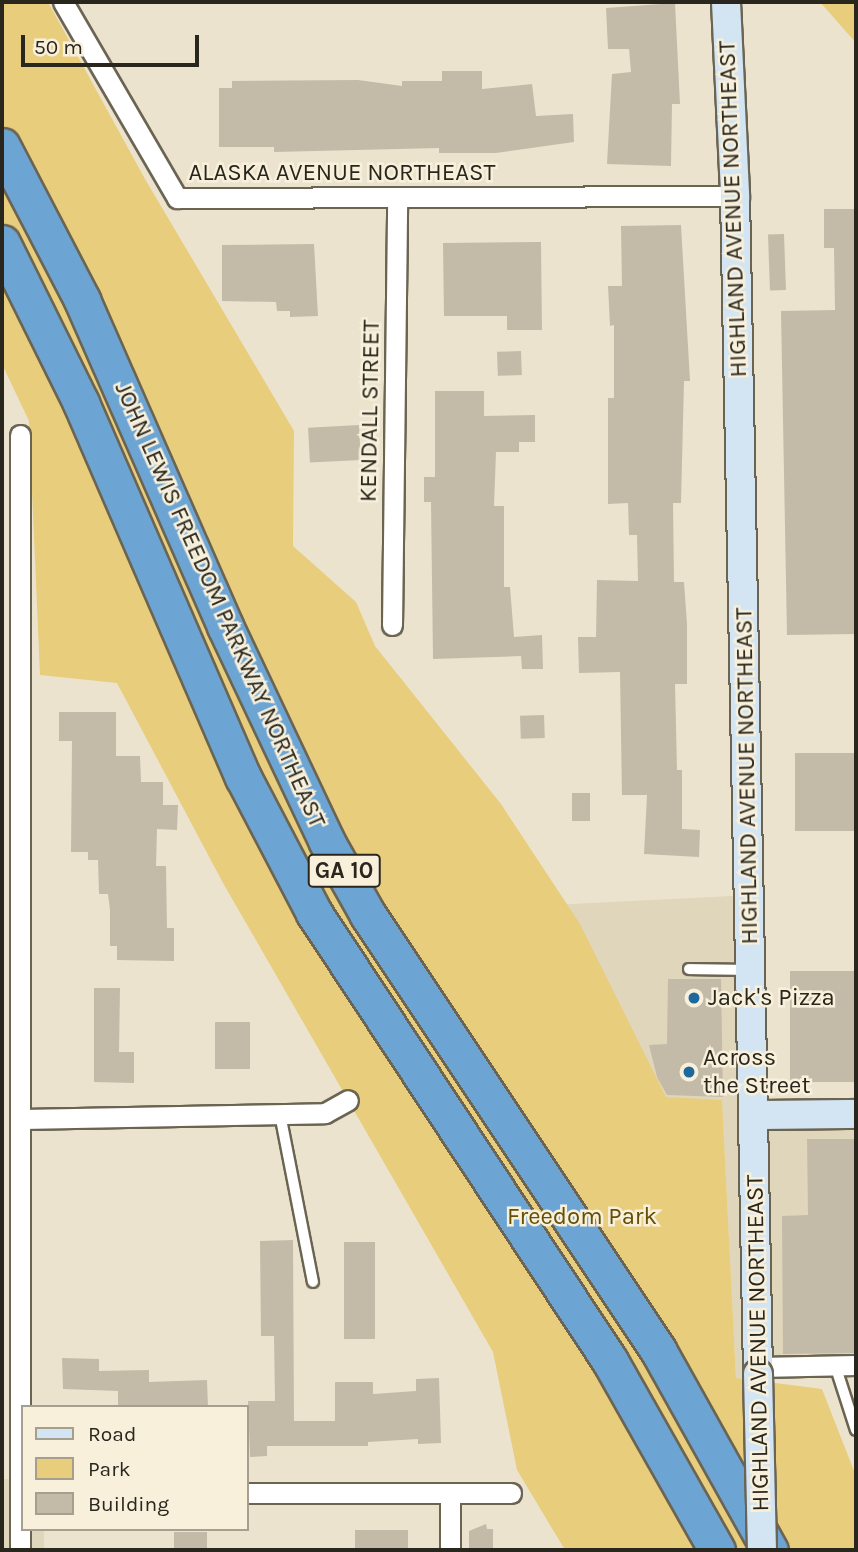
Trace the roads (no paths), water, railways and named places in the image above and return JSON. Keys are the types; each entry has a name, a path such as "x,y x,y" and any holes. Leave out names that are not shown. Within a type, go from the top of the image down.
{"highway":[{"name":"JOHN LEWIS FREEDOM PARKWAY NORTHEAST","path":"2,146 82,300 225,626 327,842 383,937 658,1349 770,1550"},
{"name":"JOHN LEWIS FREEDOM PARKWAY NORTHEAST","path":"2,243 81,402 243,777 308,902 372,1007 610,1361 718,1550"}],"main road":[{"name":"HIGHLAND AVENUE NORTHEAST","path":"726,2 735,196 762,1550"},
{"path":"754,1115 856,1114"}],"street":[{"name":"ALASKA AVENUE NORTHEAST","path":"63,2 177,198 735,196"},
{"name":"KENDALL STREET","path":"392,625 397,198"},
{"path":"20,435 22,1119 15,1494 20,1550"},
{"path":"22,1119 325,1113 348,1100"},
{"path":"758,1370 856,1365"},
{"path":"248,1493 511,1493"},
{"path":"450,1493 450,1550"}],"lane":[{"path":"689,969 751,970"},
{"path":"280,1114 313,1282"},
{"path":"835,1365 856,1430"}],"place":[{"name":"Jack's Pizza","path":"694,998"},
{"name":"Across the Street","path":"689,1072"}],"park label":[{"name":"Freedom Park","path":"582,1217"}]}
